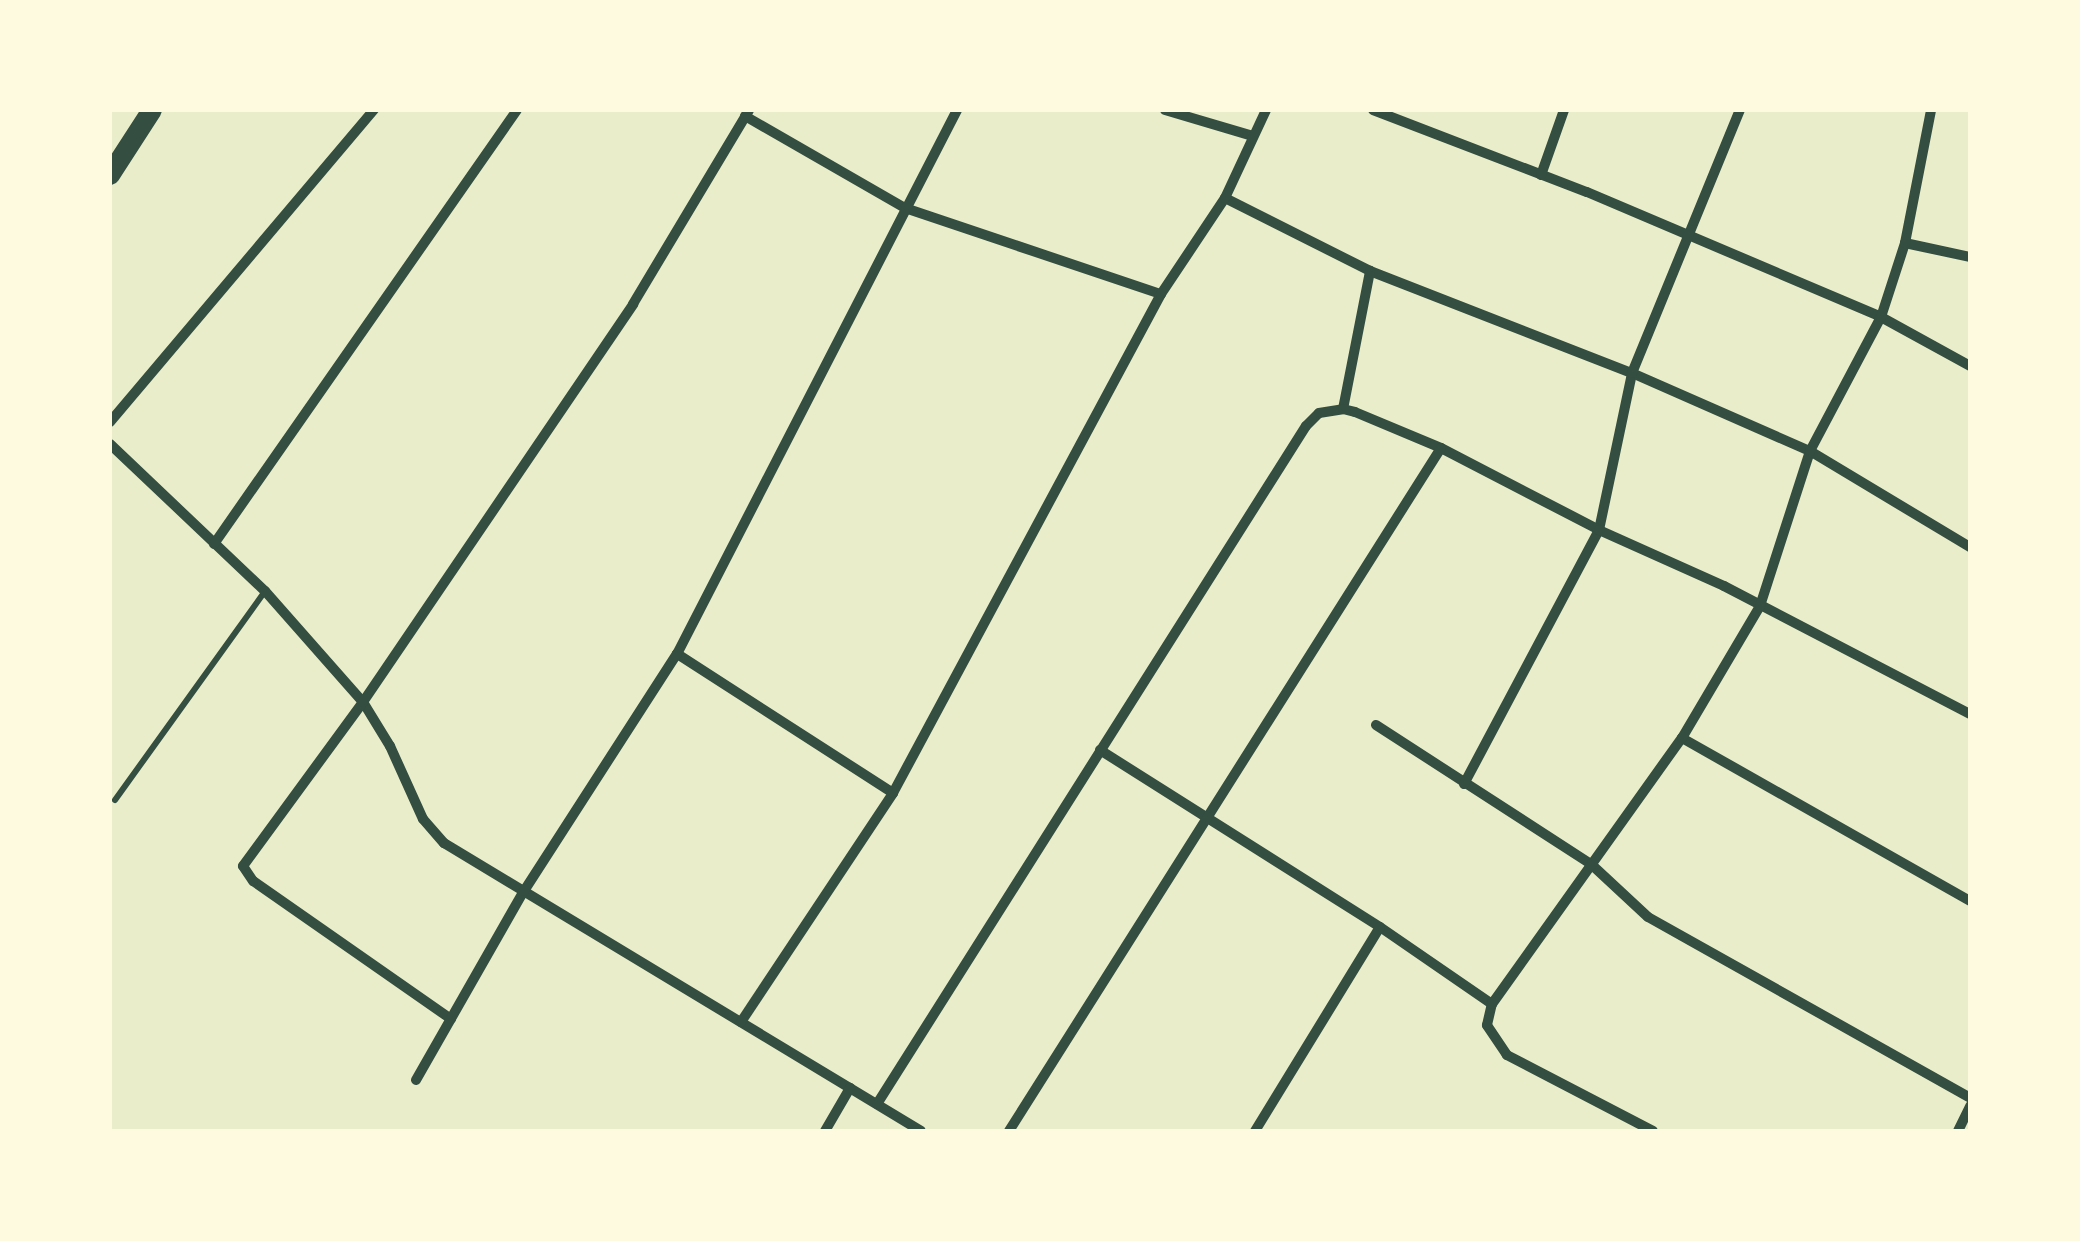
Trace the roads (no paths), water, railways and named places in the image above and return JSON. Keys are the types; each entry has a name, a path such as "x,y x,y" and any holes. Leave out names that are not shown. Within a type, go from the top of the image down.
{"main road":[{"path":"110,174 152,110"}],"street":[{"path":"110,422 374,110"},
{"path":"214,544 518,110"},
{"path":"416,1080 524,891 677,654 957,110"},
{"path":"1166,110 1253,136"},
{"path":"741,1022 893,793 1161,294 1225,198 1266,110"},
{"path":"1373,110 1541,174 1881,317 1970,366"},
{"path":"1541,174 1564,110"},
{"path":"1464,784 1598,530 1632,374 1691,238 1740,110"},
{"path":"1652,1131 1507,1055 1488,1025 1492,1004 1682,738 1760,606 1810,450 1881,317 1905,242 1930,110"},
{"path":"451,1020 245,874 246,858 363,702 634,304 747,113 905,208 1161,294"},
{"path":"1225,198 1370,271 1632,374 1810,450 1970,547"},
{"path":"1905,242 1970,256"},
{"path":"1344,409 1370,271"},
{"path":"878,1104 1306,426 1319,414 1344,409 1442,448 1598,530 1760,606 1970,714"},
{"path":"110,444 264,591 363,702 390,746 423,820 444,843 922,1131"},
{"path":"1008,1131 1442,448"},
{"path":"677,654 893,793"},
{"path":"1376,725 1592,864 1648,917 1970,1098"},
{"path":"1682,738 1970,900"},
{"path":"1100,750 1380,927 1492,1004"},
{"path":"1255,1131 1380,927"},
{"path":"825,1131 850,1088"},
{"path":"1958,1131 1970,1106"}],"lane":[{"path":"114,800 264,591"}]}
